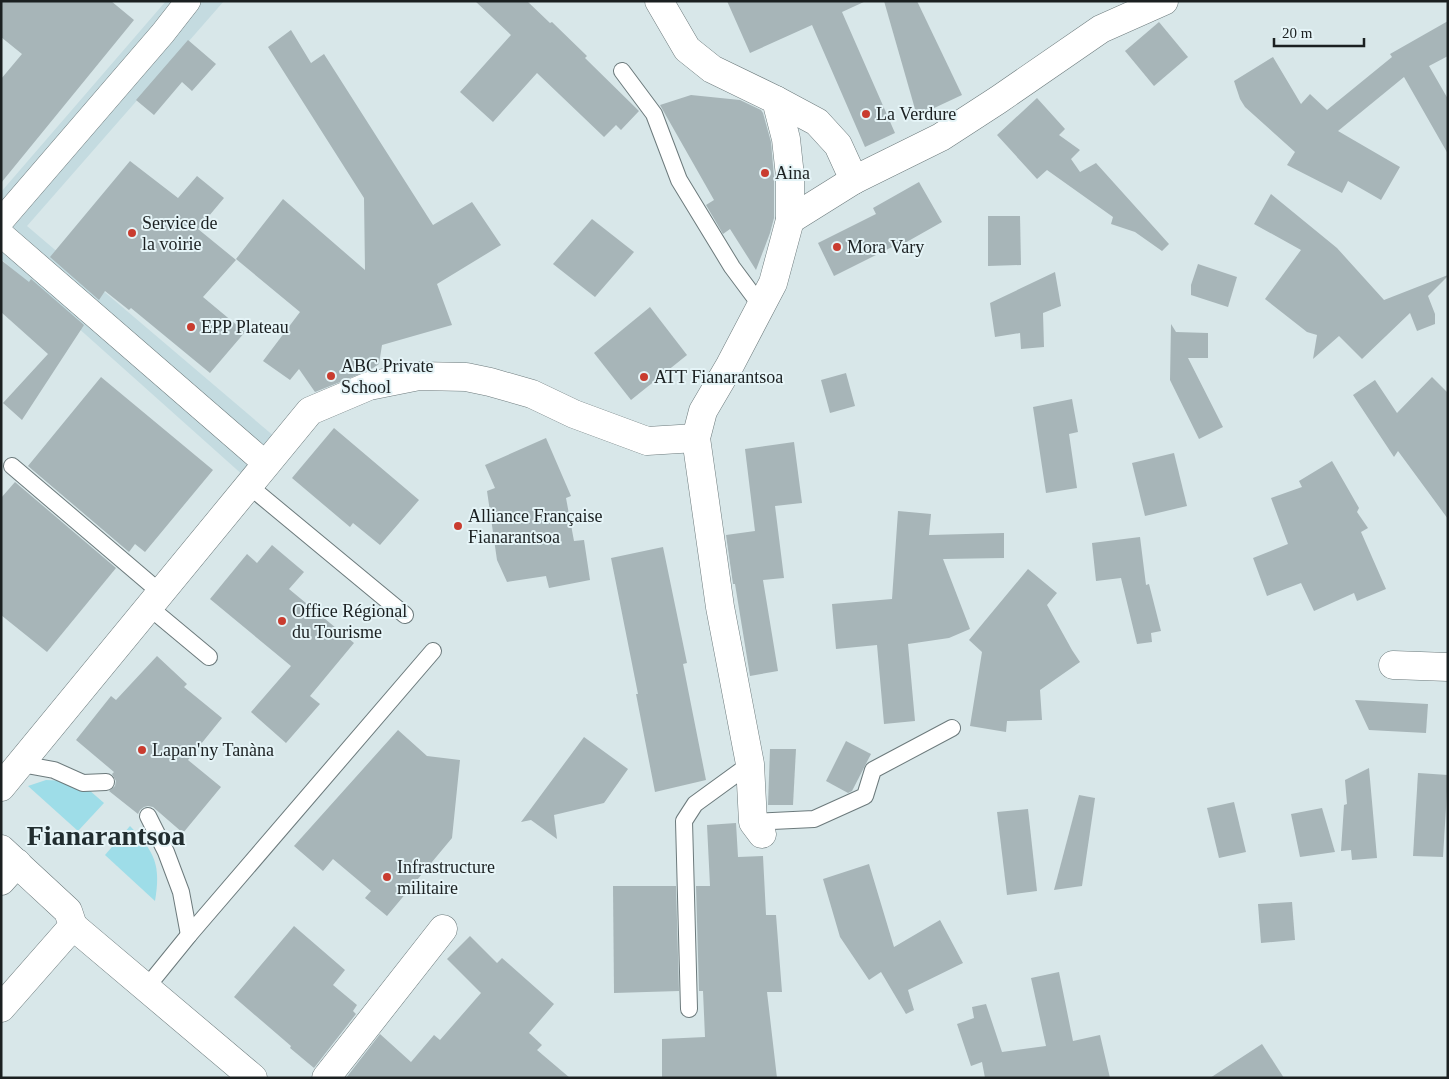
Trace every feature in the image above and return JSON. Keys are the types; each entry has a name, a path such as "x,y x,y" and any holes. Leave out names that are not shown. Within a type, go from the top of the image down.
{"street":[{"path":"1,221 163,33 188,1"},
{"path":"659,1 687,49 712,69 817,122 838,145 854,180"},
{"path":"790,220 854,180 941,137 1101,29 1164,1"},
{"path":"757,828 750,764 720,607 696,438 703,411 730,365 773,283 790,220 790,176 786,139 776,100"},
{"path":"1,234 266,464"},
{"path":"1,788 310,411 369,386 419,376 466,377 532,394 574,414 646,441 696,438"},
{"path":"1393,665 1448,667"},
{"path":"7,865 68,911 73,926 253,1078"},
{"path":"1,1008 73,926"},
{"path":"326,1078 443,929"}],"lane":[{"path":"622,70 654,114 678,180 732,267 761,306"},
{"path":"12,466 155,600 209,657"},
{"path":"248,485 405,615"},
{"path":"146,988 433,651"},
{"path":"757,828 814,819 865,796 872,770 952,728"},
{"path":"21,764 54,770 84,783 106,782"},
{"path":"689,1009 684,821 694,804 750,764"},
{"path":"148,816 166,852 181,892 189,936"}],"shaded area":[{"path":"166,1 224,1 27,226 275,437 245,477 1,259 1,192"},
{"path":"46,780 67,781 89,790 104,803 78,831 28,786"},
{"path":"130,826 145,844 154,860 157,878 155,901 105,855"}],"building":[{"path":"1,1 111,1 134,20 1,183 1,79 22,54 1,37"},
{"path":"475,1 527,1 587,56 585,58 639,111 621,130 616,125 604,137 537,73 493,122 460,92 511,35"},
{"path":"727,1 866,1 842,12 895,133 865,147 812,25 750,53"},
{"path":"884,1 917,1 962,95 917,116"},
{"path":"1448,21 1448,56 1429,66 1448,99 1448,154 1404,77 1338,131 1400,167 1381,200 1348,181 1342,193 1287,165 1295,152 1245,107 1234,81 1273,57 1301,104 1310,94 1327,110 1392,57 1390,54"},
{"path":"1159,22 1188,57 1154,86 1125,51"},
{"path":"291,30 311,63 324,54 433,225 472,202 501,245 437,284 452,325 382,345 379,364 370,370 315,392 299,369 290,380 263,361 300,312 236,259 283,199 365,270 364,198 268,47"},
{"path":"188,40 216,64 192,91 182,82 154,115 136,100"},
{"path":"691,95 740,100 761,110 763,113 771,142 774,177 774,218 756,270 730,229 723,234 706,205 714,200 660,105"},
{"path":"1037,98 1065,129 1059,135 1080,150 1071,159 1080,172 1096,163 1169,244 1162,251 1135,232 1111,224 1113,217 1047,170 1037,179 997,135"},
{"path":"130,161 178,198 197,176 224,198 198,229 236,260 203,297 245,332 210,373 131,308 129,310 105,291 99,300 50,257"},
{"path":"919,182 942,222 896,248 894,246 834,276 818,243 876,214 873,208"},
{"path":"1271,194 1337,248 1384,300 1448,275 1428,296 1435,314 1435,324 1417,331 1410,313 1362,359 1339,336 1313,359 1317,335 1307,332 1265,299 1301,250 1254,224"},
{"path":"988,216 1020,216 1021,265 988,266"},
{"path":"592,219 634,252 595,297 553,264"},
{"path":"1,260 29,282 31,279 84,325 22,420 3,403 48,354 1,312"},
{"path":"1198,264 1237,277 1228,307 1191,295 1191,285"},
{"path":"1055,272 1061,306 1043,313 1044,347 1021,349 1020,333 995,337 990,303"},
{"path":"650,307 687,355 631,400 594,353"},
{"path":"1171,324 1176,332 1208,333 1208,358 1188,358 1223,427 1199,439 1170,380"},
{"path":"846,373 855,406 830,413 821,380"},
{"path":"101,377 213,470 145,552 135,544 129,552 28,466"},
{"path":"1432,377 1448,393 1448,519 1398,451 1394,457 1353,395 1375,380 1397,413"},
{"path":"1072,399 1078,432 1069,434 1077,488 1046,493 1033,407"},
{"path":"334,428 419,500 380,545 353,523 350,527 292,478"},
{"path":"546,438 571,496 566,498 574,541 584,540 590,580 549,588 546,576 507,582 497,560 487,491 495,488 485,465"},
{"path":"794,442 802,503 775,506 784,578 763,580 778,671 750,676 726,535 755,531 745,449"},
{"path":"1174,453 1187,506 1145,516 1132,463"},
{"path":"1332,461 1359,508 1357,512 1368,528 1361,532 1386,589 1357,601 1354,593 1314,611 1301,583 1267,596 1253,558 1288,544 1271,498 1302,487 1299,481"},
{"path":"15,482 116,568 47,652 1,615 1,498"},
{"path":"898,511 931,514 929,535 1004,533 1004,558 943,559 970,629 949,638 908,644 915,721 884,724 877,645 836,649 832,604 892,599"},
{"path":"1140,537 1146,585 1149,584 1161,631 1151,633 1152,642 1137,644 1121,578 1096,581 1092,543"},
{"name":"Office Régional du Tourisme","path":"272,545 304,572 289,589 354,643 310,696 320,704 286,743 251,712 291,666 210,599 247,554 257,563"},
{"path":"663,547 687,663 683,664 706,780 655,792 611,558"},
{"path":"1028,569 1057,593 1047,605 1080,662 1040,690 1042,720 1007,721 1006,732 970,726 982,652 969,640"},
{"name":"Lapan'ny Tanàna","path":"157,656 187,684 184,687 222,718 188,760 221,787 183,833 153,807 144,807 138,814 109,791 115,786 116,781 112,774 114,772 76,740 111,696 116,700"},
{"path":"1355,700 1428,704 1426,733 1369,730"},
{"path":"398,730 427,756 460,760 452,838 387,916 365,898 371,891 333,859 323,871 294,846"},
{"path":"584,737 628,769 604,803 554,815 557,839 531,820 521,822"},
{"path":"846,741 871,754 852,791 848,793 826,781"},
{"path":"770,749 796,749 793,805 768,805"},
{"path":"1369,768 1377,858 1352,860 1351,850 1341,851 1344,805 1347,804 1345,780"},
{"path":"1418,773 1448,775 1443,857 1413,856"},
{"path":"1079,795 1095,798 1082,886 1054,890"},
{"path":"1234,802 1246,852 1219,858 1207,808"},
{"path":"1322,808 1335,852 1300,857 1291,814"},
{"path":"1028,809 1037,891 1007,895 997,812"},
{"path":"736,823 738,857 763,856 766,915 776,915 782,992 767,992 777,1078 662,1078 662,1039 705,1037 703,991 699,991 696,886 710,886 707,825"},
{"path":"869,864 894,947 940,920 963,963 908,990 914,1010 906,1014 881,972 869,980 840,937 823,879"},
{"path":"613,886 676,886 679,991 614,993"},
{"path":"1292,902 1295,940 1261,943 1258,904"},
{"path":"294,926 345,970 333,985 357,1005 353,1011 356,1014 314,1068 234,997"},
{"path":"470,936 497,963 502,958 554,1004 529,1033 542,1045 537,1050 570,1078 346,1078 380,1034 411,1062 434,1035 440,1040 481,993 447,959"},
{"path":"1059,972 1073,1041 1100,1035 1110,1078 985,1078 982,1062 971,1066 957,1024 974,1018 972,1007 986,1004 1002,1052 1046,1046 1031,978"},
{"path":"1262,1044 1284,1078 1210,1078"}],"place":[{"name":"La Verdure","path":"866,114"},
{"name":"Aina","path":"765,173"},
{"name":"Service de la voirie","path":"132,233"},
{"name":"Mora Vary","path":"837,247"},
{"name":"EPP Plateau","path":"191,327"},
{"name":"ABC Private School","path":"331,376"},
{"name":"ATT Fianarantsoa","path":"644,377"},
{"name":"Alliance Française Fianarantsoa","path":"458,526"},
{"name":"Office Régional du Tourisme","path":"282,621"},
{"name":"Lapan'ny Tanàna","path":"142,750"},
{"name":"Infrastructure militaire","path":"387,877"}],"district":[{"name":"Fianarantsoa","path":"106,835"}]}
